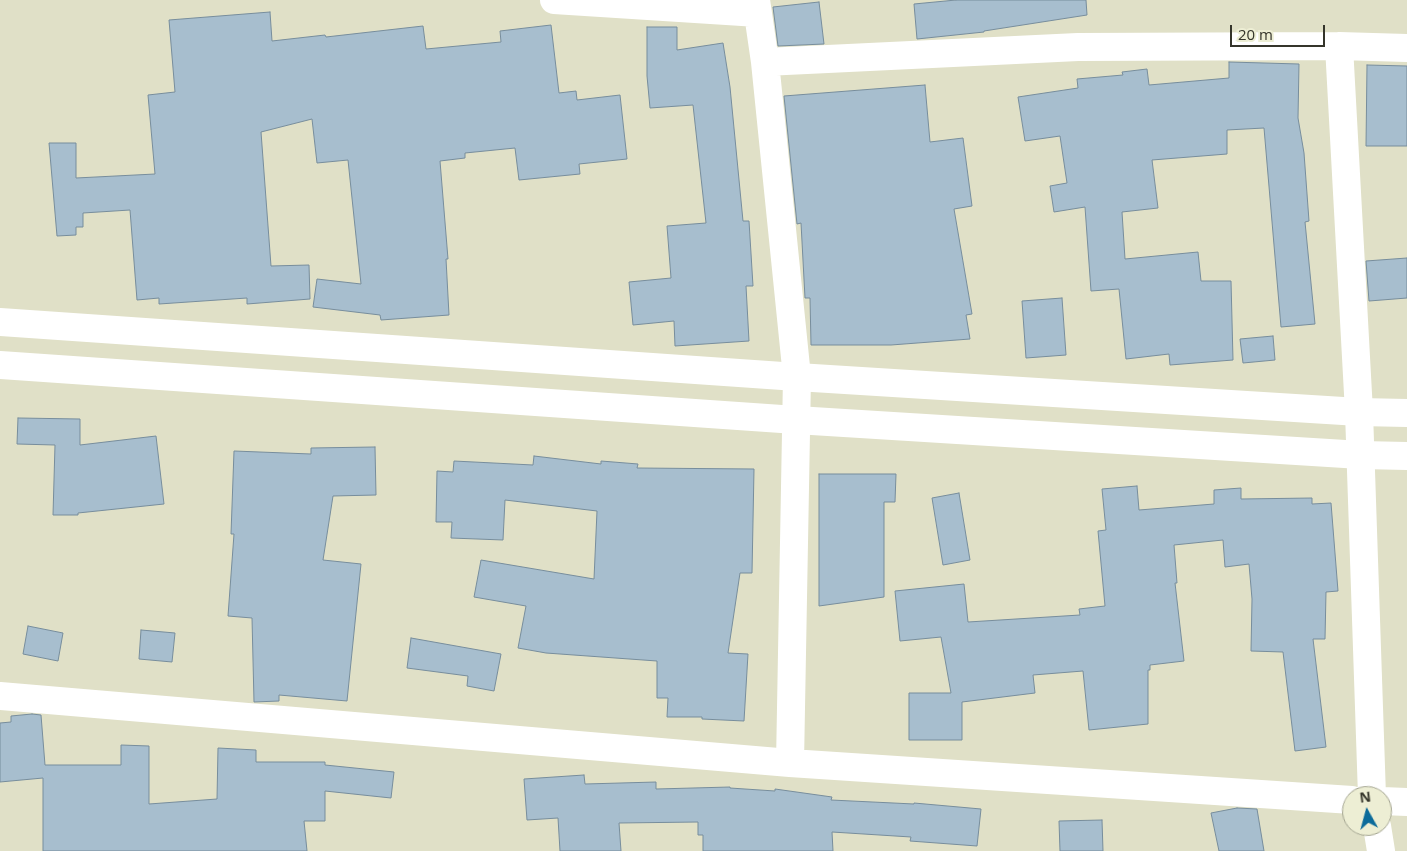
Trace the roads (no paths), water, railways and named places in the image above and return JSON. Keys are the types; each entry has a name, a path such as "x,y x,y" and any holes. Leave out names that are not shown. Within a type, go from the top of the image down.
{"street":[{"path":"554,0 757,6 765,62 797,377 790,763"},
{"path":"765,62 1078,47 1339,46 1407,48"},
{"path":"1339,46 1359,412 1372,786"},
{"path":"0,322 797,377 1359,412 1407,413"},
{"path":"0,366 796,420 1360,455 1407,456"},
{"path":"0,696 790,763 1342,799"},
{"path":"1392,801 1407,802"},
{"path":"1379,836 1381,851"}]}
